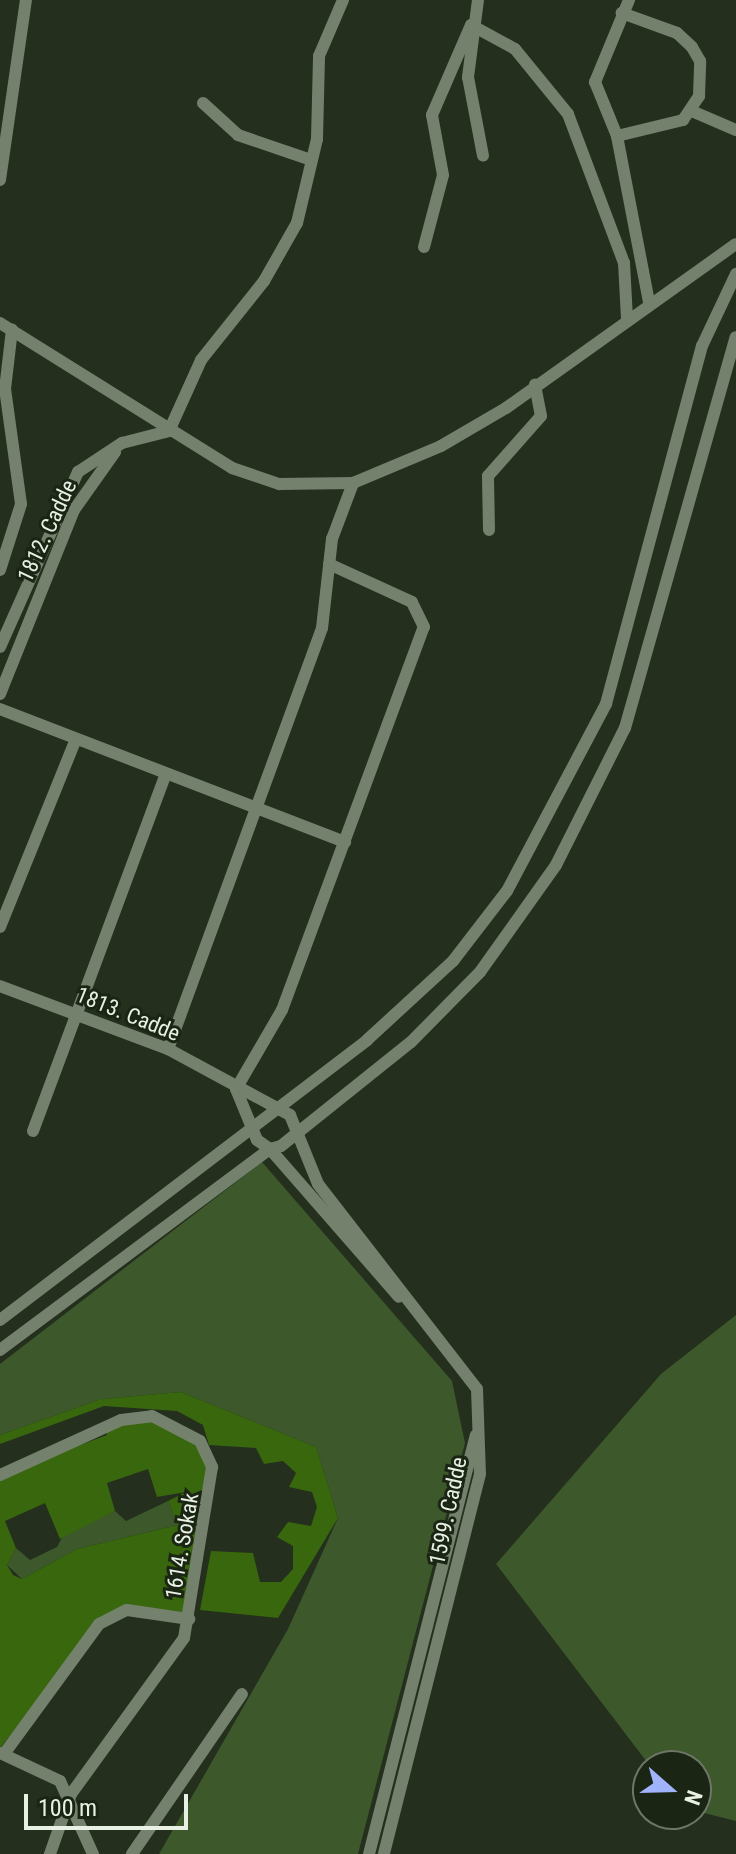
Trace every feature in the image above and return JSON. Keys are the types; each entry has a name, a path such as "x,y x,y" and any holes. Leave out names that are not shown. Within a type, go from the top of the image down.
{"street":[{"path":"0,180 26,0"},
{"path":"169,431 201,360 264,281 297,223 311,160 319,56 343,0"},
{"path":"424,247 443,175 432,115 471,25 478,0"},
{"path":"629,0 595,82 617,136 649,302"},
{"path":"622,13 677,33 692,47 700,61 694,112"},
{"path":"471,25 468,77 483,156"},
{"path":"471,25 515,49 568,114 624,263 627,318"},
{"path":"203,103 238,135 311,160"},
{"path":"617,136 694,112 736,130"},
{"path":"6,326 232,468 279,484 353,483 441,446 535,385 649,302 736,244"},
{"path":"0,1320 279,1108 453,961 545,831 606,704 702,346 736,274"},
{"path":"0,570 21,504 5,389 6,326"},
{"path":"0,1350 297,1131 411,1042 480,972 573,838 625,728 736,337"},
{"path":"489,530 488,476 541,416 535,385"},
{"path":"122,443 169,431"},
{"name":"1812. Cadde","path":"0,647 78,472 122,443"},
{"name":"1812. Cadde","path":"0,694 74,510 122,443"},
{"path":"168,1049 322,628 329,564 353,483"},
{"path":"253,1128 236,1089 272,1032 345,842 424,621 412,602 329,564"},
{"path":"0,709 165,776 345,842"},
{"path":"0,927 76,739"},
{"path":"33,1131 165,776"},
{"name":"1813. Cadde","path":"0,986 168,1049 236,1089 279,1108"},
{"name":"1599. Cadde","path":"279,1108 297,1131 318,1184 460,1361 477,1389 483,1425 480,1474 384,1854"},
{"name":"1599. Cadde","path":"253,1128 456,1365 475,1414 466,1484 369,1854"},
{"name":"1614. Sokak","path":"0,1475 121,1420 152,1416 189,1432 212,1467 213,1491 184,1638 71,1794 50,1854"},
{"path":"93,1854 71,1794 45,1770 2,1754 99,1624 127,1610 189,1619"},
{"path":"132,1854 242,1694"}],"green space":[{"path":"262,1162 452,1381 465,1443 358,1854 159,1854 288,1629 338,1518 316,1447 181,1392 101,1399 0,1435 0,1364"},
{"path":"736,1315 736,1821 712,1815 712,1750 638,1750 496,1564 661,1374"},
{"path":"181,1392 316,1447 338,1518 278,1618 200,1610 211,1551 253,1553 260,1582 281,1582 293,1569 293,1546 277,1537 288,1522 311,1526 317,1507 312,1492 289,1487 296,1473 283,1461 264,1464 256,1448 209,1445 203,1425 177,1411 104,1406 0,1444 0,1435 101,1399"},
{"path":"152,1416 200,1441 212,1467 189,1619 127,1610 98,1625 0,1748 0,1475 107,1435 105,1427","holes":["148,1469 157,1497 186,1492 168,1501 178,1525 77,1549 22,1579 13,1575 7,1565 16,1548 5,1521 45,1503 60,1539 115,1511 107,1483"]},
{"path":"168,1501 178,1525 77,1549 22,1579 7,1565 16,1548 30,1560 57,1547 64,1534 115,1511 126,1521"}]}
